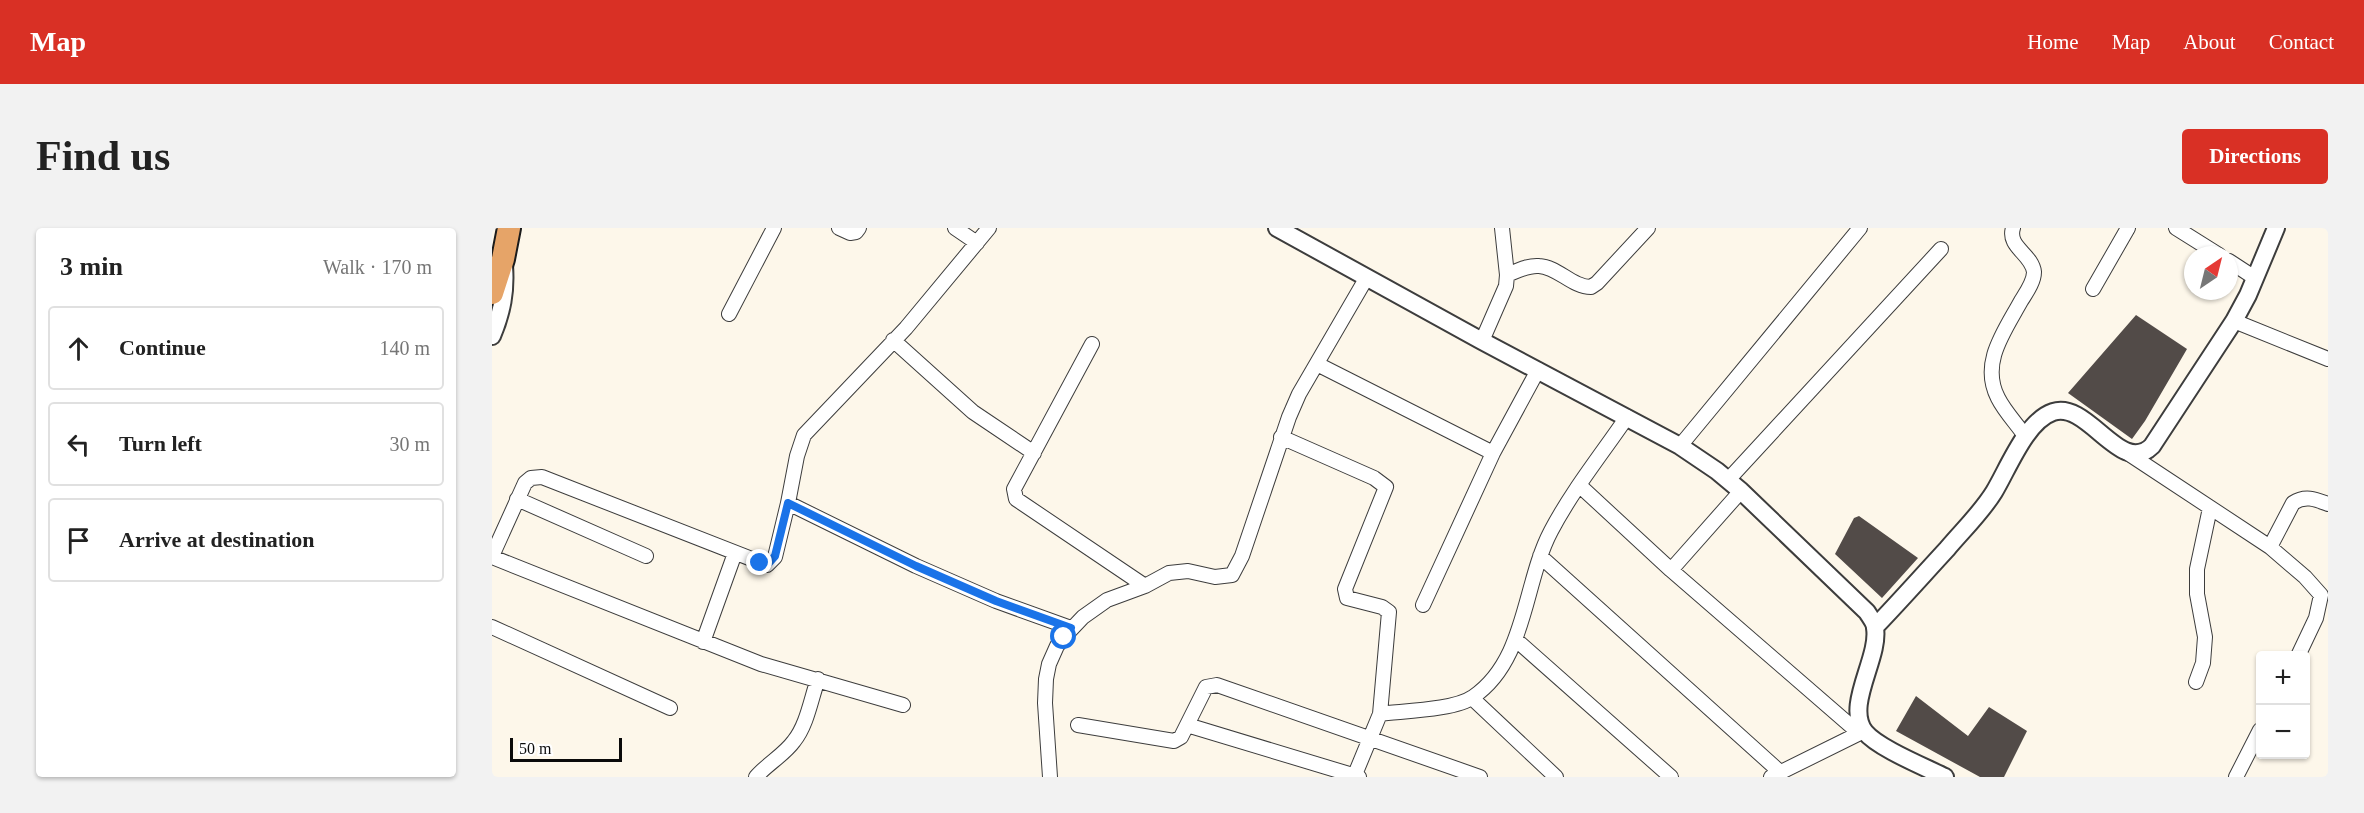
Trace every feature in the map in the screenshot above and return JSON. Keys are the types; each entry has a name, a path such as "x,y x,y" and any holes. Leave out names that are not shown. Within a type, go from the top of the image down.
{"highway":[{"path":"492,293 509,228"}],"street":[{"path":"729,314 774,228"},
{"path":"839,228 850,233 856,232 859,228"},
{"path":"955,228 977,243"},
{"path":"903,705 760,664 492,557 525,483 531,478 542,477 760,563 767,565 772,562 804,435 923,309 989,228"},
{"path":"1277,228 1482,341 1680,446 1741,491 1867,612 1875,627 1873,651 1859,705 1861,732"},
{"path":"1482,341 1502,298 1507,275 1502,228"},
{"path":"1507,275 1530,267 1544,266 1578,284 1591,287 1597,284 1648,228"},
{"path":"1680,446 1860,228"},
{"path":"2013,228 2011,234 2013,240 2034,272 2030,285 1996,345 1990,372 1999,400 2025,436"},
{"path":"2093,289 2128,228"},
{"path":"2175,228 2204,246"},
{"path":"2122,449 2135,454 2145,453 2152,446 2234,321 2276,228"},
{"path":"1728,480 1941,249"},
{"path":"492,336 503,307 506,287 503,258"},
{"path":"2238,267 2255,278"},
{"path":"1050,777 1045,703 1046,679 1049,664 1057,646 1071,628 1094,608 1169,573 1188,572 1215,577 1232,575 1242,556 1281,437 1299,394 1367,277"},
{"path":"2234,321 2328,359"},
{"path":"893,340 973,412 1034,453"},
{"path":"1092,344 1014,489 1016,499 1145,586"},
{"path":"1317,364 1493,453"},
{"path":"1423,605 1493,453 1538,370"},
{"path":"1875,627 1980,512 2025,436 2038,422 2052,412 2061,411 2090,424 2122,449 2270,547 2305,577 2321,595 2316,618 2300,651"},
{"path":"1380,714 1461,704 1472,698 1495,676 1515,639 1540,556 1552,530 1579,485 1627,417"},
{"path":"1187,725 1356,776 1380,714 1389,612 1347,598 1345,589 1386,487 1374,478 1281,437"},
{"path":"1579,485 1671,570 1861,732 1945,777"},
{"path":"1671,570 1741,491"},
{"path":"2270,547 2293,502 2299,498 2309,498 2328,504"},
{"path":"517,500 646,556"},
{"path":"788,503 916,566 996,601 1071,628"},
{"path":"2196,682 2203,663 2205,637 2198,594 2197,569 2210,508"},
{"path":"703,642 735,553"},
{"path":"1540,556 1775,775 1861,732"},
{"path":"492,627 670,708"},
{"path":"1515,639 1671,777"},
{"path":"756,777 799,735 818,679"},
{"path":"1078,725 1170,742 1178,740 1202,692 1211,685 1480,777"},
{"path":"1472,698 1556,777"},
{"path":"2236,777 2256,738"}],"building":[{"path":"2136,315 2187,349 2132,439 2068,393"},
{"path":"1859,516 1918,558 1882,598 1835,554 1854,518"},
{"path":"1916,696 1968,736 1989,707 2027,731 2004,777 1980,777 1896,731"}],"route":[{"path":"760,563 767,565 775,556 788,503 916,566 996,601 1071,628 1064,637"}]}
